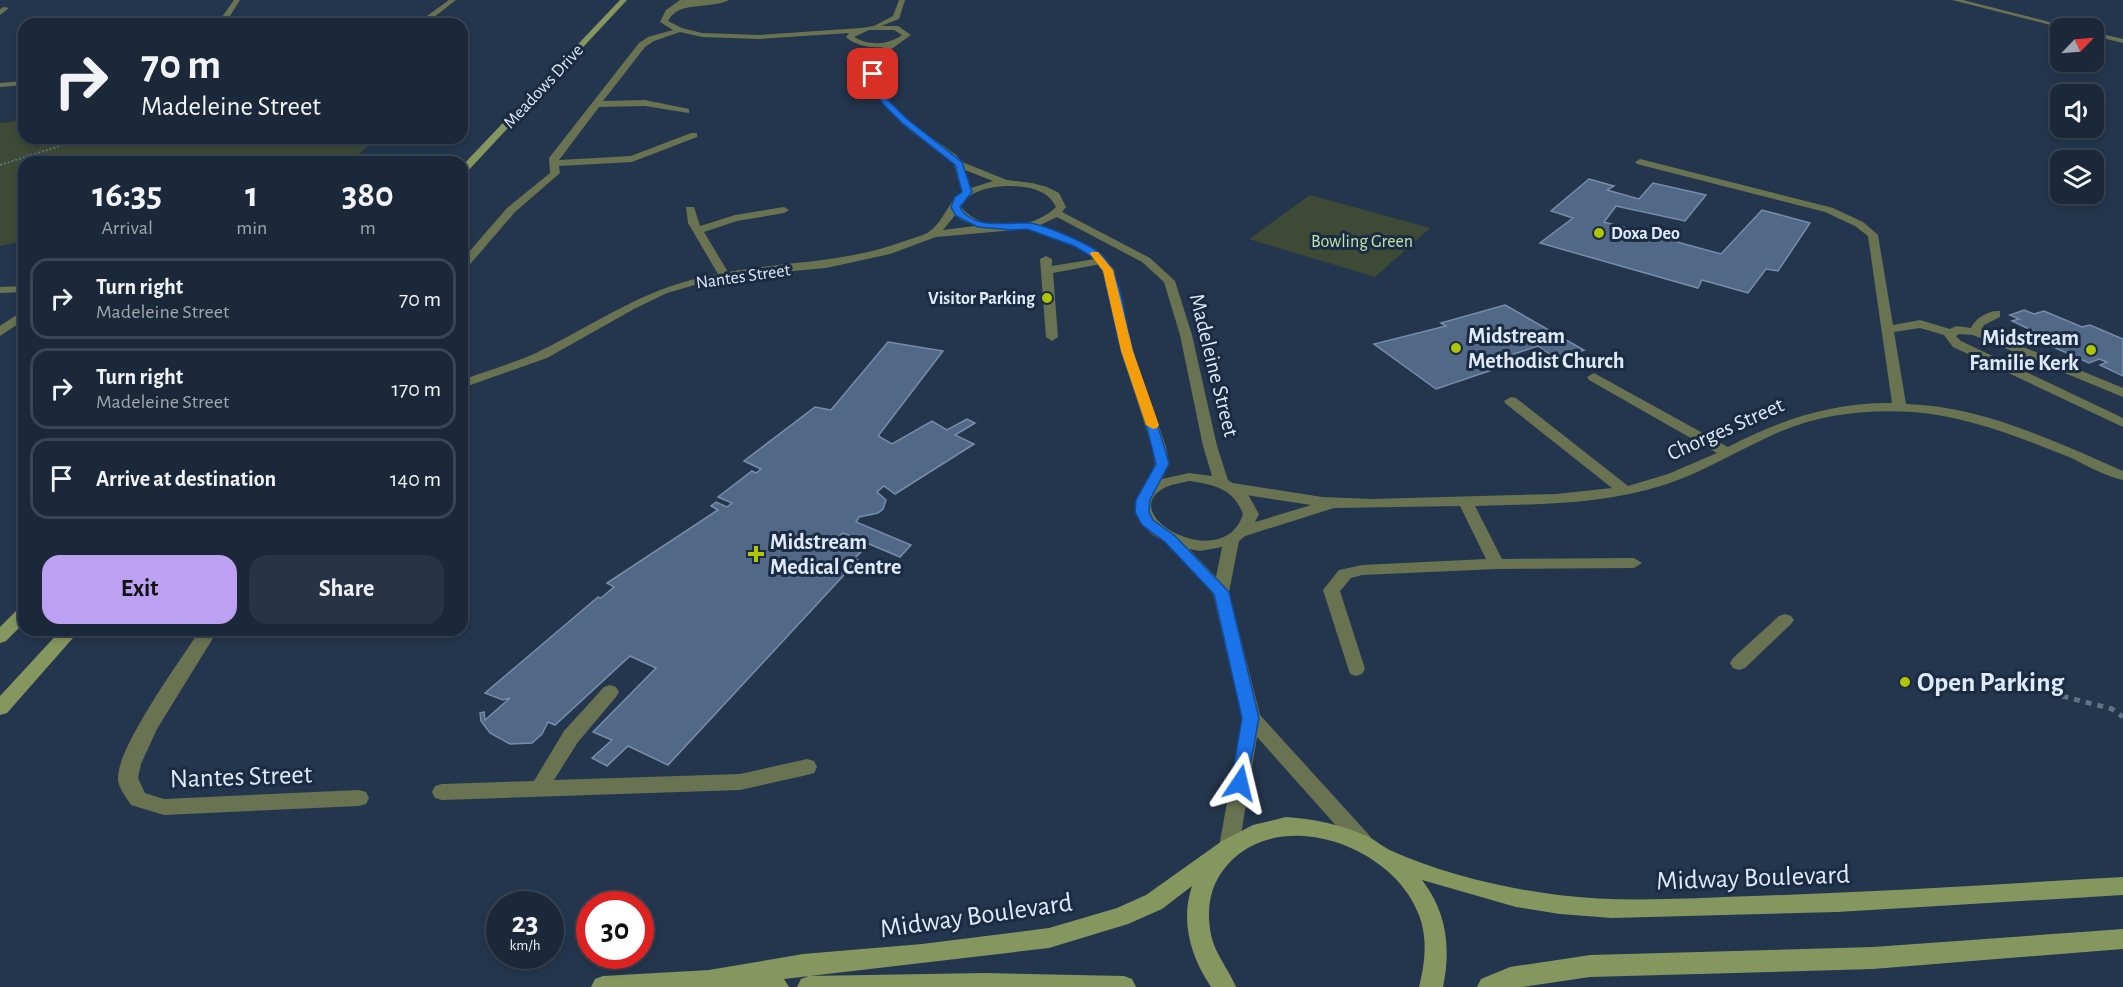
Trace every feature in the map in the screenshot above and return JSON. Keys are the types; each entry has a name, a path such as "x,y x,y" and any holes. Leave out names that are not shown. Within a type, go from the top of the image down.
{"street":[{"path":"225,18 236,0 245,0"},
{"path":"428,18 453,0"},
{"name":"Meadows Drive","path":"468,166 624,0"},
{"path":"726,0 684,1 673,7 664,22 680,30 746,38 816,35 865,29 906,32 906,37 875,57 873,74 884,101 904,121 959,164 1008,183"},
{"path":"901,30 896,17 902,0"},
{"path":"1955,0 2050,23"},
{"path":"852,40 851,35 896,17"},
{"path":"552,163 642,45 651,39 680,30"},
{"path":"816,35 861,43 895,42"},
{"path":"2104,36 2123,41"},
{"path":"861,43 875,57"},
{"path":"0,86 18,84"},
{"path":"598,104 645,103 686,111"},
{"path":"552,163 632,159 694,135"},
{"path":"1640,162 1829,210 1859,224 1873,235 1899,405"},
{"path":"468,260 511,210 551,178 555,173 552,163"},
{"path":"959,164 967,192"},
{"path":"934,234 956,207 959,199 967,192 980,187 1008,183 1035,186 1055,195 1061,207 1046,221 1028,226 996,227 968,220 959,214 956,207"},
{"path":"690,209 689,214 724,275"},
{"path":"698,230 735,218 784,210"},
{"name":"Madeleine Street","path":"1057,213 1146,260 1169,281 1186,335 1210,446 1227,485 1249,505 1251,514 1237,535 1221,592 1251,718 1229,847"},
{"path":"1028,226 1078,244 1098,256 1108,270 1127,351 1160,447 1162,464 1143,500 1142,512 1147,522 1170,539 1221,592"},
{"name":"Nantes Street","path":"468,382 543,355 663,291 724,275 856,260 886,252 934,234 996,227"},
{"path":"1052,337 1047,265 1101,261"},
{"path":"0,290 18,289"},
{"path":"1975,332 1979,323 1996,314"},
{"path":"0,332 18,318"},
{"path":"1887,330 1920,324 1950,333 1956,330 1975,332 2123,393"},
{"path":"1950,333 1950,339 1957,344 2123,423"},
{"path":"1594,377 1727,453"},
{"path":"1511,401 1626,491"},
{"name":"Chorges Street","path":"1227,485 1334,503 1465,502 1592,497 1645,487 1727,453 1781,426 1818,414 1858,406 1899,405 1948,412 2003,426 2049,443 2123,476"},
{"path":"1150,490 1174,478 1190,477 1227,485"},
{"path":"1465,502 1497,564"},
{"name":"Chorges Street","path":"1237,535 1334,503"},
{"path":"1170,539 1203,545 1237,535"},
{"path":"1356,669 1331,590 1345,574 1362,570 1497,564 1634,563"},
{"path":"0,635 18,618"},
{"path":"1739,663 1785,620"},
{"path":"0,708 66,636"},
{"name":"Nantes Street","path":"205,636 140,744 130,765 128,781 138,799 164,807 359,798"},
{"path":"540,788 553,760 574,728 610,692"},
{"name":"Madeleine Street","path":"1251,718 1363,842"},
{"path":"442,792 740,782 807,767"},
{"name":"Midway Boulevard","path":"603,987 709,981 802,965 1049,938 1120,917 1154,902 1249,835 1272,828 1302,825 1333,830 1363,842 1390,860 1433,876 1534,901 1592,909 1824,904 2123,886"},
{"name":"Midway Boulevard","path":"1224,987 1204,954 1196,913 1205,876 1229,847"},
{"name":"Midway Boulevard","path":"1390,860 1418,890 1435,925 1438,963 1431,987"},
{"path":"1489,987 1510,978 1590,966 1872,957 2123,939"},
{"name":"Midway Boulevard","path":"709,981 777,987"},
{"path":"809,987 985,984 1124,987"}],"path":[{"path":"29,156 67,144"},
{"path":"0,165 18,159"},
{"path":"2016,684 2112,709 2123,717"}],"green space":[{"path":"18,121 18,144 370,144 356,156 18,156 18,242 0,246 0,123"},
{"name":"Bowling Green","path":"1310,195 1430,228 1375,277 1249,239"}],"building":[{"name":"Doxa Deo","path":"1589,179 1614,186 1607,190 1639,199 1653,183 1706,195 1685,221 1616,206 1604,222 1721,254 1762,210 1810,223 1778,271 1766,269 1748,293 1702,280 1698,288 1540,243 1573,218 1551,211"},
{"name":"Midstream Methodist Church","path":"1505,305 1584,350 1558,360 1538,346 1499,359 1507,365 1436,389 1374,344 1446,326 1441,323"},
{"name":"Midstream Familie Kerk","path":"2024,310 2034,314 2044,311 2082,327 2090,325 2123,339 2123,376 2100,365 2107,362 2099,359 2089,363 2040,341 2048,338 2012,321 2019,319 2010,315"},
{"name":"Midstream Medical Centre","path":"888,342 943,351 878,436 892,444 932,421 947,430 967,419 975,423 955,435 974,444 895,494 884,486 877,492 886,500 883,509 878,513 859,517 856,522 911,545 900,557 843,533 831,544 836,546 840,543 862,551 855,558 858,560 668,765 628,746 607,766 592,758 612,740 593,732 656,668 630,656 555,725 548,722 542,734 532,743 510,744 490,733 481,721 480,713 484,712 485,720 510,698 503,700 485,693 598,597 601,598 614,587 607,583 718,510 711,506 716,502 727,507 732,503 718,497 752,471 756,473 761,469 744,461 815,407 831,410"}],"slow traffic":[{"path":"1095,254 1108,270 1127,351 1153,425"}],"place":[{"name":"Doxa Deo","path":"1599,233"},
{"name":"Visitor Parking","path":"1047,298"},
{"name":"Midstream Methodist Church","path":"1456,348"},
{"name":"Midstream Familie Kerk","path":"2091,350"},
{"name":"Midstream Medical Centre","path":"756,554"},
{"name":"Open Parking","path":"1905,682"}],"route":[{"path":"873,74 877,89 884,101 904,121 953,157 959,164 967,192 959,199 956,207 959,214 981,225 1012,228 1028,226 1078,244 1098,256 1108,270 1127,351 1160,447 1162,464 1159,474 1143,500 1142,512 1147,522 1156,531 1170,539 1221,592 1251,718 1240,783"}]}
